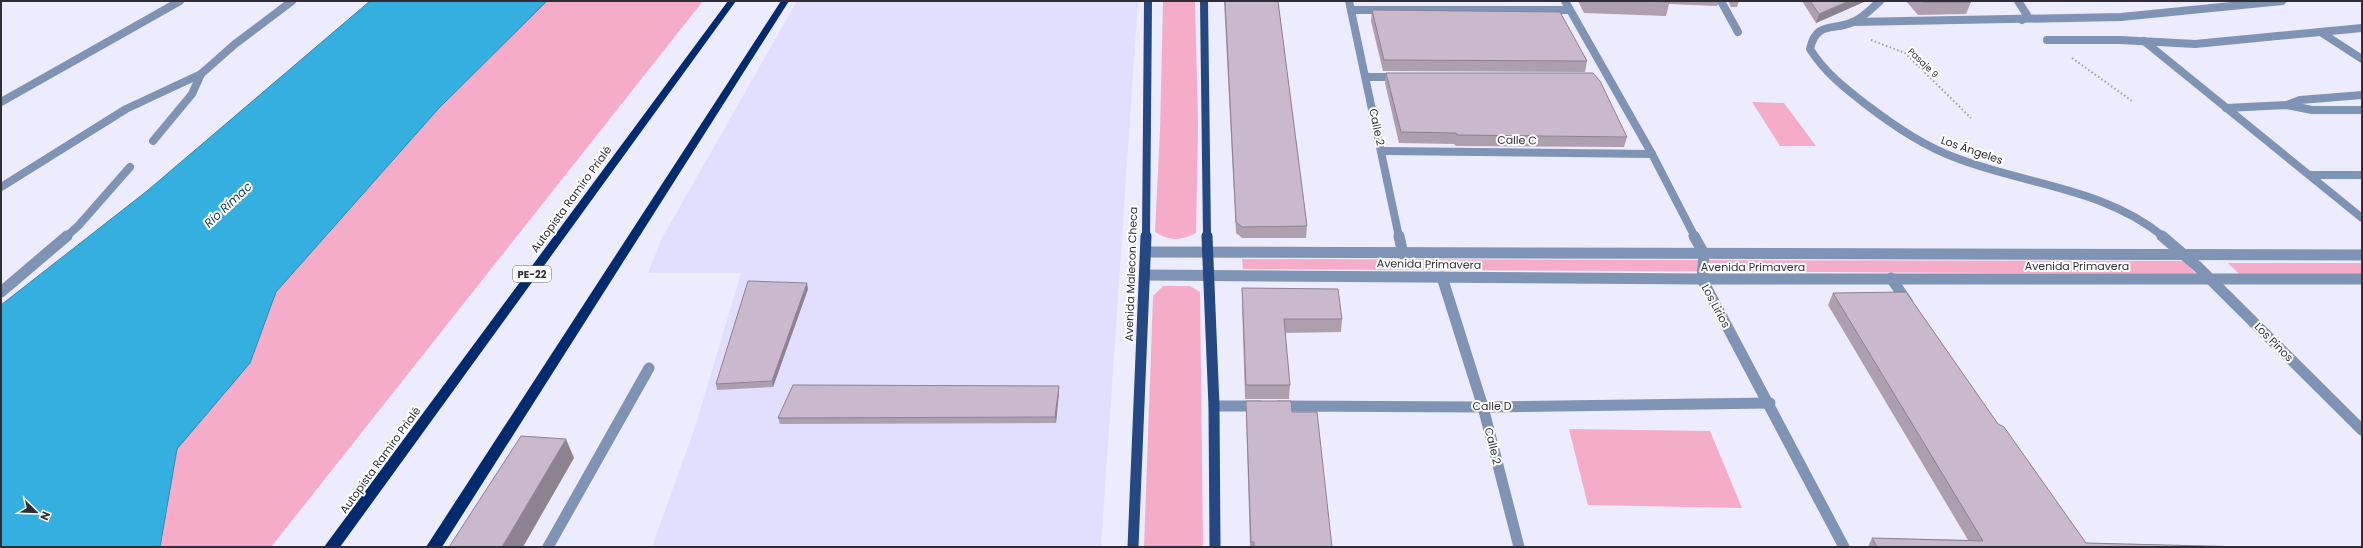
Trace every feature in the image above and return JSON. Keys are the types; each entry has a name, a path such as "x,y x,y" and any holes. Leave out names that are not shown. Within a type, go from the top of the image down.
{"highway":[{"name":"Autopista Ramiro Prialé","path":"332,547 732,1"},
{"path":"434,547 785,1"}],"main road":[{"name":"Avenida Malecon Checa","path":"1133,547 1146,252 1148,1"},
{"path":"1204,1 1208,274 1214,406 1215,547"}],"street":[{"path":"1,102 180,1"},
{"path":"1,187 126,109 201,74 235,44 292,1"},
{"path":"1565,1 1605,78 1652,154 1704,254"},
{"path":"1721,1 1738,32"},
{"name":"Los Ángeles","path":"1880,1 1853,22 1833,25 1818,31 1811,39 1810,48 1827,72 1893,124 1932,148 1960,160 2084,193 2115,206 2148,225 2185,255"},
{"path":"2018,1 2027,15 2022,20"},
{"path":"1853,22 2022,20 2170,14 2282,1"},
{"path":"1350,5 1569,10"},
{"name":"Calle 2","path":"1350,5 1403,254"},
{"path":"2048,40 2144,41 2195,44 2362,28"},
{"path":"2322,33 2362,59"},
{"path":"2144,41 2362,218"},
{"path":"153,141 192,94 201,74"},
{"path":"1366,77 1405,77"},
{"path":"2287,105 2300,100 2362,95"},
{"path":"2226,108 2287,105 2312,110 2362,110"},
{"name":"Calle C","path":"1382,151 1652,154"},
{"path":"1,292 79,225 130,167"},
{"path":"2310,175 2362,175"},
{"name":"Avenida Primavera","path":"1146,252 1403,254 2362,255"},
{"name":"Los Lirios","path":"1704,254 1702,279 1770,403 1844,547"},
{"name":"Los Pinos","path":"2185,255 2362,430"},
{"name":"Avenida Primavera","path":"1145,275 1208,274 1702,279 2209,278 2362,280"},
{"name":"Calle 2","path":"1442,277 1483,407 1519,547"},
{"path":"1891,278 1914,312"},
{"path":"548,547 649,368"},
{"name":"Calle D","path":"1214,406 1483,407 1770,403"}],"path":[{"name":"Pasaje 9","path":"1869,39 1905,54 1971,118"},
{"path":"2048,40 2132,101"}],"shaded area":[{"path":"547,1 703,1 271,547 160,547 177,449 250,363 276,292 439,108"},
{"path":"797,1 1138,1 1101,547 652,547 696,424 741,273 648,273 662,238"},
{"path":"1163,1 1195,1 1198,124 1196,233 1180,239 1165,237 1155,232 1160,130"},
{"path":"1752,102 1784,103 1816,146 1780,146"},
{"path":"1242,259 2184,261 2196,274 1243,269"},
{"path":"2228,263 2362,263 2362,275 2240,275"},
{"path":"1163,286 1190,286 1200,292 1203,547 1144,547 1153,296"},
{"path":"1569,429 1710,431 1742,508 1588,505"}],"water":[{"name":"Río Rímac","path":"370,1 547,1 439,108 276,292 250,363 177,449 160,547 1,547 1,305 147,191"}],"building":[{"path":"1225,1 1278,1 1307,226 1242,227 1236,222"},
{"path":"1639,1 1669,1 1670,2"},
{"path":"1810,1 1849,1 1819,14"},
{"path":"1921,1 1971,1 1971,2 1923,2"},
{"path":"1372,10 1560,12 1587,61 1384,60"},
{"path":"1386,73 1593,73 1600,81 1627,137 1457,135 1456,133 1401,132"},
{"path":"748,281 807,283 772,381 716,384"},
{"path":"1242,288 1338,289 1342,319 1284,319 1290,385 1246,385"},
{"path":"1906,292 1998,424 2004,427 2086,543 2247,547 1877,547 1872,538 1983,541 1833,293"},
{"path":"793,385 1059,386 1055,417 778,418"},
{"path":"1246,401 1291,401 1292,412 1317,412 1332,547 1254,547 1254,542 1251,542"},
{"path":"521,436 566,439 502,547 449,547"}]}
